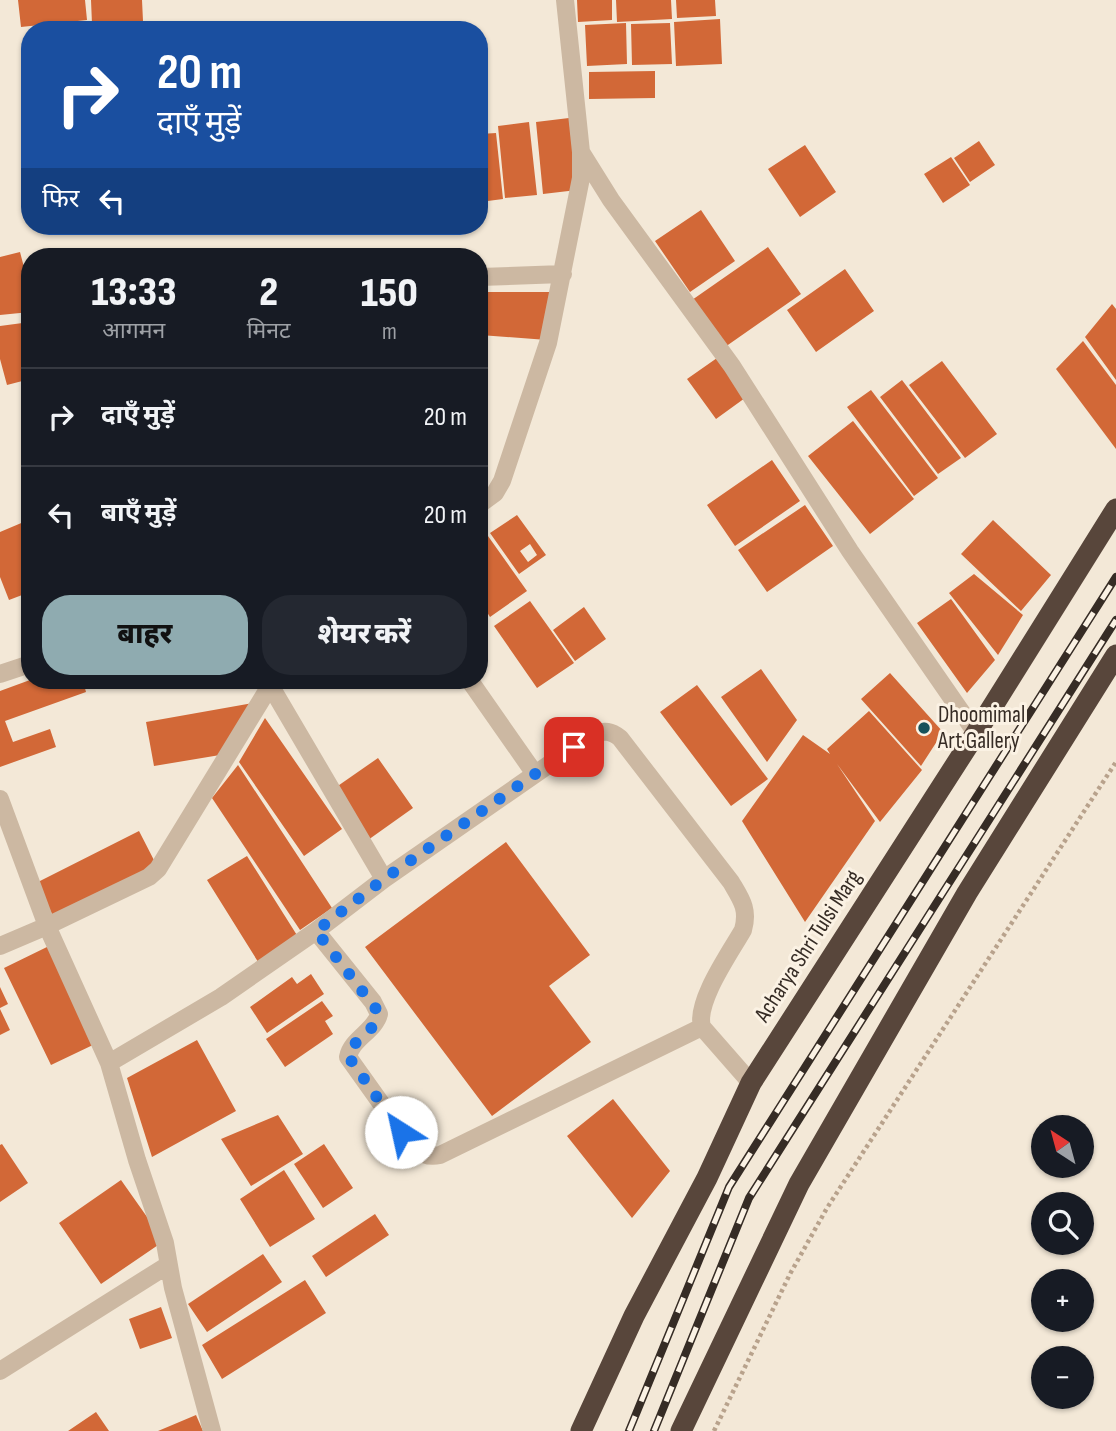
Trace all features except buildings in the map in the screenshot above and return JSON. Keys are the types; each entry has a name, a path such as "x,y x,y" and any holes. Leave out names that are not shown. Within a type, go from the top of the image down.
{"highway":[{"name":"Acharya Shri Tulsi Marg","path":"581,1431 634,1316 707,1178 751,1083 1116,509"},
{"path":"681,1431 799,1184 967,894 1116,655"}],"street":[{"path":"488,498 495,493 502,481 548,343 581,178 581,152 565,0"},
{"path":"581,152 611,200 732,366 850,551 976,733"},
{"path":"488,277 563,274"},
{"path":"0,674 21,667"},
{"path":"0,946 149,877 159,869 268,689"},
{"path":"275,689 384,879"},
{"path":"476,689 535,774"},
{"path":"109,1063 221,997 316,931 384,879 593,734 603,731 612,732 620,738 731,882 745,905 747,918 743,930 704,1000 700,1013 702,1027 751,1083"},
{"path":"0,800 47,926 109,1063 137,1160 165,1242 168,1265 212,1431"},
{"path":"316,931 373,1002 379,1014 375,1023 350,1050 348,1056 410,1144 429,1157 440,1155 702,1027"},
{"path":"0,1371 168,1265"}],"path":[{"path":"714,1431 790,1274 827,1208 1116,762"}],"railway":[{"path":"629,1431 729,1187 1116,577"},
{"path":"654,1431 749,1198 1116,620"}],"place":[{"name":"Dhoomimal Art Gallery","path":"924,728"}],"route":[{"path":"401,1132 348,1056 350,1050 375,1023 379,1014 373,1002 316,931 384,879 574,747"}]}
